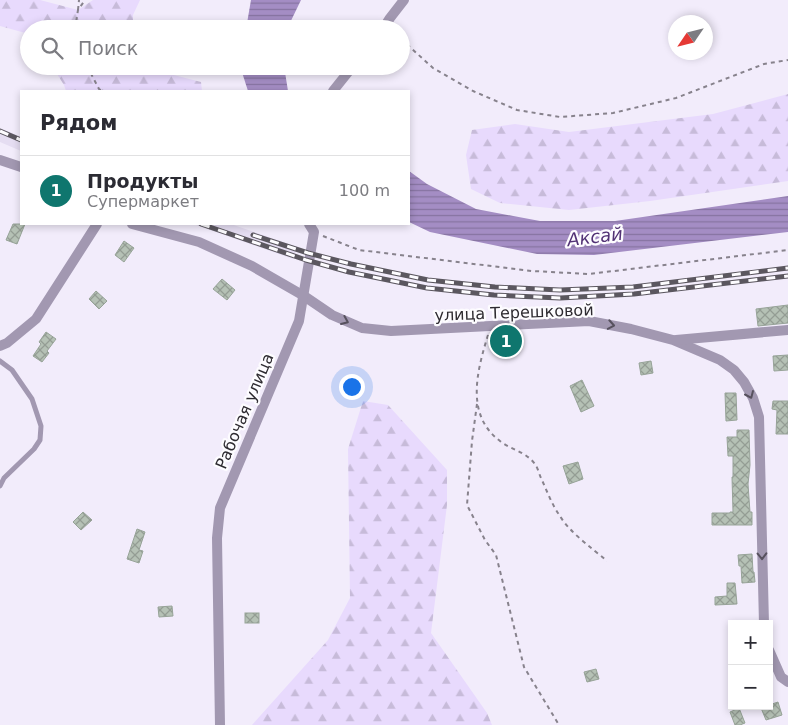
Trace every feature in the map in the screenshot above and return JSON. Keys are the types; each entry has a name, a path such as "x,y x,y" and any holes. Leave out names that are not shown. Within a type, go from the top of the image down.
{"street":[{"path":"389,20 404,0"},
{"path":"334,90 346,75"},
{"path":"0,160 20,167"},
{"path":"0,346 7,343 36,319 96,225"},
{"path":"136,225 199,242 252,266 304,296"},
{"name":"Рабочая улица","path":"220,725 217,538 220,508 299,321 312,228"},
{"name":"улица Терешковой","path":"304,296 332,316 362,328 391,332 589,321 631,329 672,340 720,360 734,370 744,382 759,417 764,620"},
{"path":"672,340 788,330"},
{"path":"773,659 781,677 788,682"}],"lane":[{"path":"0,361 12,370 32,399 41,426 40,440 34,450 4,478 0,486"}],"path":[{"path":"76,20 79,0"},
{"path":"78,10 85,0"},
{"path":"410,47 433,68 473,91 517,110 560,117 612,113 676,98 764,64 788,60"},
{"path":"92,75 100,90"},
{"path":"312,228 359,250 532,271 589,274 788,250"},
{"path":"491,326 478,372 477,404 467,505 485,540 496,555 524,667 559,725"},
{"path":"477,404 484,424 492,434 501,443 522,452 535,464 560,518 607,561"}],"shaded area":[{"path":"0,128 20,137 20,151 0,142"},
{"path":"196,225 234,225 297,247 293,259"}],"green space":[{"path":"0,0 40,0 78,10 93,0 140,0 133,15 133,20 20,20 20,32 0,26"},
{"path":"58,75 174,75 201,82 202,90 66,90"},
{"path":"788,94 788,181 650,201 569,210 500,203 471,189 466,155 472,130 515,124 569,132 713,114"},
{"path":"363,401 388,405 447,470 447,505 431,633 487,713 492,725 252,725 328,640 350,598 348,449"}],"water":[{"path":"251,0 301,0 291,20 248,20"},
{"path":"243,75 285,75 288,90 248,90"},
{"name":"Аксай","path":"410,172 427,184 476,209 540,221 615,221 788,196 788,232 594,255 537,254 430,232 410,222"}],"building":[{"path":"13,224 25,225 17,244 6,240"},
{"path":"124,241 134,248 124,262 115,255"},
{"path":"222,279 235,290 227,300 213,289"},
{"path":"96,291 107,301 99,309 89,299"},
{"path":"788,305 788,323 758,326 756,309"},
{"path":"46,332 56,339 42,362 33,356"},
{"path":"508,337 519,342 514,352 503,347"},
{"path":"788,355 788,370 774,371 773,356"},
{"path":"651,361 653,373 641,375 639,363"},
{"path":"582,380 594,406 581,412 570,386"},
{"path":"725,393 736,393 737,420 726,421"},
{"path":"773,401 788,401 788,434 776,434 777,410 772,409"},
{"path":"737,430 749,430 750,465 748,484 752,525 712,525 712,513 733,512 733,456 728,456 727,437 737,437"},
{"path":"578,462 583,479 569,484 563,466"},
{"path":"83,512 92,520 81,530 73,522"},
{"path":"137,529 145,532 139,550 143,551 139,563 127,559"},
{"path":"752,554 755,582 742,583 738,555"},
{"path":"727,583 735,583 737,604 715,605 715,597 727,596"},
{"path":"172,606 173,616 159,617 158,607"},
{"path":"245,613 259,613 259,623 245,623"},
{"path":"596,669 599,679 587,682 584,672"},
{"path":"778,702 782,715 766,720 762,710 773,710 773,704"},
{"path":"740,710 745,723 735,725 730,712"}],"railway":[{"path":"0,131 20,140"},
{"path":"204,225 306,260 349,272 427,288 494,295 560,298 634,294 788,276"},
{"path":"253,235 308,253 351,264 428,280 495,287 560,290 633,287 788,268"}],"place":[{"name":"Продукты","path":"506,341"}]}
